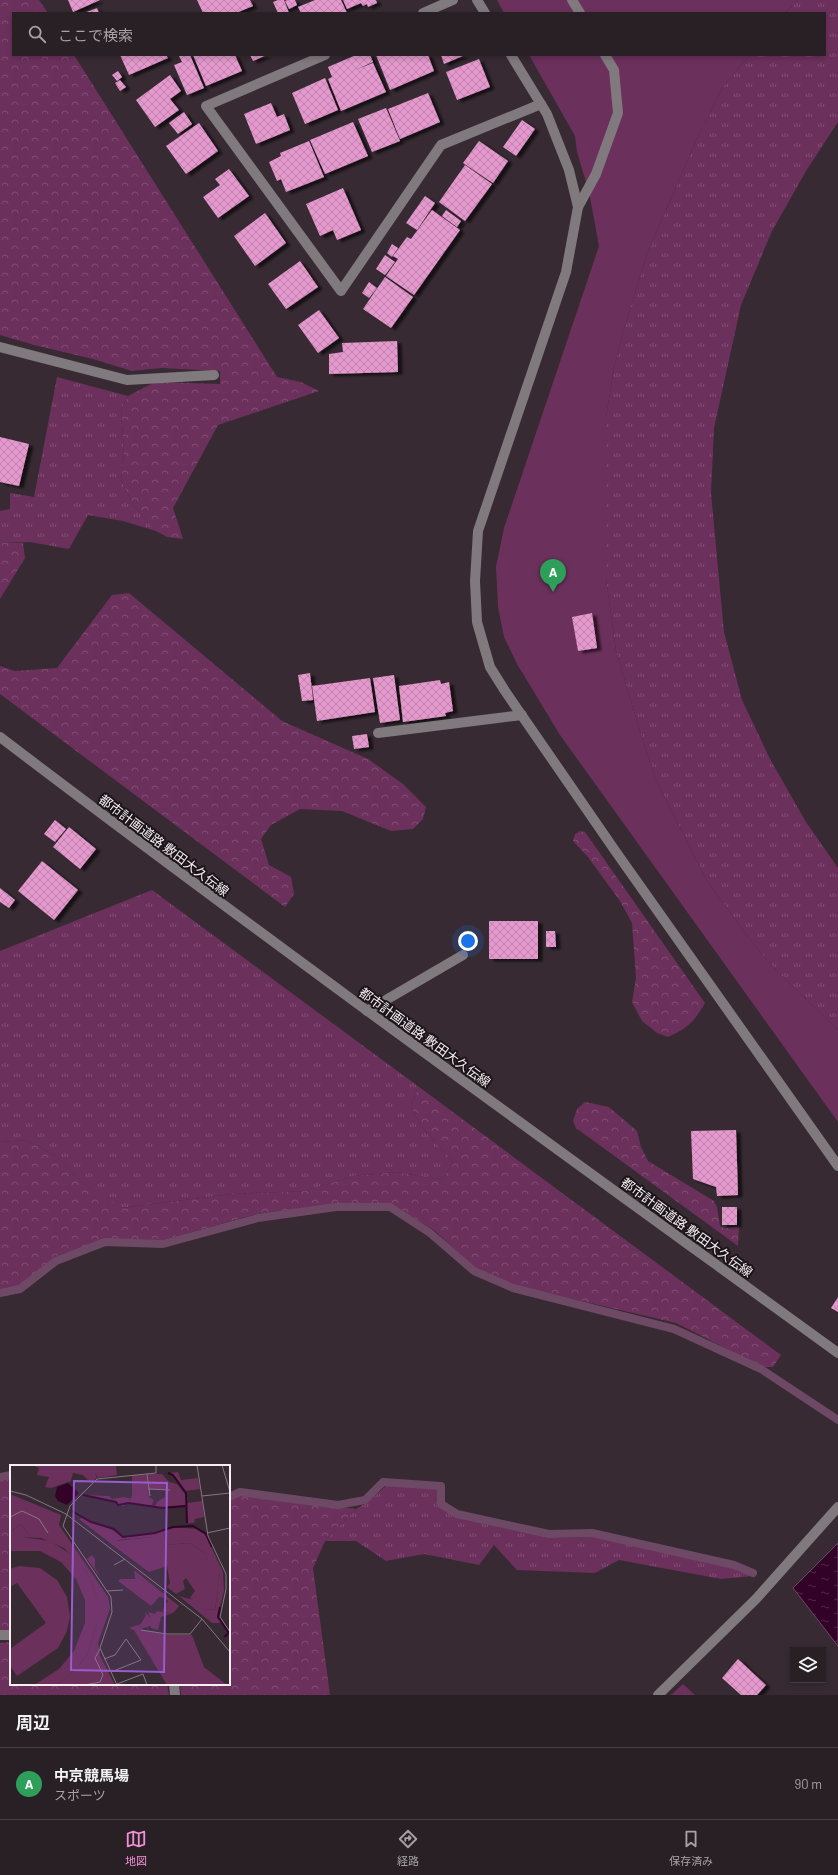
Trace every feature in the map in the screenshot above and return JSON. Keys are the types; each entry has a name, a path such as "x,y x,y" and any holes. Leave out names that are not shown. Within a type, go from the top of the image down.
{"street":[{"path":"425,12 453,0"},
{"path":"477,0 484,12"},
{"path":"572,0 579,12"},
{"path":"323,56 206,106 341,291 441,145 541,104"},
{"path":"512,56 547,114 569,170 578,207"},
{"path":"606,56 614,70 618,113 596,174 578,207 566,272 478,531 474,581 477,622 490,667 616,852 838,1166"},
{"path":"0,347 127,380 214,375"},
{"path":"378,733 522,715"},
{"name":"都市計画道路 敷田大久伝線","path":"0,737 145,847 367,1011 838,1353"},
{"path":"367,1011 463,956"},
{"path":"658,1695 756,1599 838,1507"},
{"path":"174,1685 175,1695"}],"green space":[{"path":"0,0 39,0 47,12 12,12 12,56 75,56 277,377 301,382 319,391 218,425 173,508 183,539 167,537 156,531 134,506 121,480 124,453 121,410 128,396 155,382 220,384 220,371 161,368 132,371 93,359 0,335"},
{"path":"497,0 798,0 786,12 503,12"},
{"path":"798,0 838,0 838,122 806,171 772,231 741,305 714,428 711,493 724,632 742,700 770,759 806,822 838,868 838,1030 775,969 754,945 707,881 656,780 642,738 616,651 606,578 606,417 614,368 623,332 647,254 695,143 724,85 749,56 826,56 826,12 786,12"},
{"path":"530,56 749,56 724,85 695,143 647,254 623,332 614,368 606,417 606,578 616,651 656,780 707,881 754,945 775,969 838,1030 838,1122 560,735 517,664 504,637 498,607 496,567 504,528 599,246 589,192 577,152 575,136"},
{"path":"57,377 128,396 121,410 124,453 121,480 134,506 156,531 123,521 88,515 69,549 30,542 0,543 0,511 10,509 10,493 34,497"},
{"path":"0,543 23,543 25,558 0,599"},
{"path":"129,593 282,721 368,759 403,784 426,807 423,819 413,829 391,831 342,811 300,809 271,825 261,839 269,865 291,877 294,894 285,907 0,694 0,666 15,671 57,668 112,595"},
{"path":"580,831 585,832 705,1003 690,1024 681,1031 668,1037 657,1033 642,1021 632,1002 636,978 632,923 620,901 588,857 573,841 575,834"},
{"path":"152,890 419,1087 410,1106 422,1127 454,1163 441,1180 397,1172 353,1176 306,1191 232,1194 121,1208 82,1183 55,1155 25,1140 0,1142 0,951"},
{"path":"419,1087 781,1355 773,1367 763,1367 676,1323 513,1285 476,1269 435,1231 391,1204 337,1204 257,1214 163,1240 105,1239 55,1257 19,1287 0,1291 0,1142 25,1140 55,1155 82,1183 122,1208 232,1194 306,1191 353,1176 397,1172 441,1180 454,1163 422,1127 410,1106"},
{"path":"585,1102 609,1107 637,1131 641,1147 648,1161 714,1201 717,1207 720,1226 724,1228 739,1227 738,1246 576,1128 573,1121 577,1109"},
{"path":"10,1479 10,1630 0,1631 0,1480"},
{"path":"386,1486 439,1488 437,1505 457,1517 549,1538 593,1537 732,1568 753,1576 721,1579 619,1560 595,1573 517,1570 494,1545 479,1565 424,1554 386,1561 356,1541 325,1541 356,1509 368,1502"},
{"path":"241,1495 356,1509 325,1541 313,1568 330,1695 181,1695 180,1685 230,1685 230,1500"},
{"path":"10,1642 10,1685 167,1685 169,1695 0,1695 0,1643"},
{"path":"683,1684 695,1695 671,1695"}],"water":[{"path":"838,1543 838,1646 793,1588"}],"building":[{"path":"68,0 100,0 73,12"},
{"path":"197,0 250,0 253,6 238,12 203,12"},
{"path":"284,0 289,12 278,12 273,2"},
{"path":"295,0 297,5 289,9 285,1"},
{"path":"315,0 341,0 347,12 300,12 298,7"},
{"path":"343,0 376,0 377,3 368,7 367,4 363,6 361,3 347,9"},
{"path":"97,8 99,12 87,12"},
{"path":"120,56 167,56 168,58 129,75"},
{"path":"179,56 190,56 204,88 187,95 174,65 182,62"},
{"path":"193,56 235,56 242,71 206,86"},
{"path":"250,56 265,56 253,61"},
{"path":"354,56 370,56 373,62 355,70 373,63 386,92 341,111 328,79 332,77 328,67"},
{"path":"376,56 428,56 434,71 390,90"},
{"path":"441,56 463,56 444,64"},
{"path":"479,59 490,87 457,100 446,72"},
{"path":"118,71 122,77 117,81 112,75"},
{"path":"170,75 181,91 170,99 179,110 155,127 136,100"},
{"path":"325,78 338,110 305,124 292,93"},
{"path":"120,80 126,87 120,91 115,83"},
{"path":"428,93 440,122 400,139 388,109"},
{"path":"271,103 277,117 284,114 290,130 256,144 244,114"},
{"path":"386,108 400,141 372,152 358,119"},
{"path":"184,112 192,124 178,134 169,123"},
{"path":"522,120 535,129 516,156 503,147"},
{"path":"353,122 368,156 325,174 310,140"},
{"path":"199,123 218,151 186,174 166,146"},
{"path":"309,141 324,177 286,192 281,179 277,181 269,162 281,156 280,153"},
{"path":"479,141 508,161 493,183 463,163"},
{"path":"465,165 492,184 465,221 439,202"},
{"path":"229,169 249,196 218,218 203,197 220,185 215,179"},
{"path":"343,188 361,230 337,240 333,230 320,236 306,204"},
{"path":"425,196 435,203 417,230 406,223"},
{"path":"432,210 460,230 414,295 386,276 398,259 393,256 407,237 411,239"},
{"path":"446,210 461,221 457,227 442,216"},
{"path":"265,213 286,243 255,266 234,236"},
{"path":"392,244 398,248 392,257 387,253"},
{"path":"385,255 395,262 385,275 376,269"},
{"path":"300,261 318,287 286,309 268,284"},
{"path":"385,277 413,297 391,328 363,309"},
{"path":"369,282 377,288 369,298 362,293"},
{"path":"319,310 339,338 318,353 298,325"},
{"path":"397,341 398,372 329,374 329,354 343,352 342,343"},
{"path":"0,437 29,444 19,486 0,482"},
{"path":"592,613 597,648 578,651 572,617"},
{"path":"310,673 313,700 302,701 298,675"},
{"path":"394,675 400,720 380,723 373,678"},
{"path":"370,678 375,712 317,721 312,686"},
{"path":"440,680 441,684 449,682 453,711 445,713 446,716 403,722 399,686"},
{"path":"367,734 369,747 354,749 352,736"},
{"path":"55,820 66,829 55,842 44,834"},
{"path":"69,827 96,849 80,869 53,847"},
{"path":"42,861 78,890 54,920 18,891"},
{"path":"0,888 15,900 9,908 0,902"},
{"path":"489,921 538,921 538,959 489,959"},
{"path":"546,931 555,931 556,947 546,947"},
{"path":"736,1130 738,1195 717,1196 716,1187 693,1179 691,1131"},
{"path":"722,1207 737,1207 737,1225 722,1225"},
{"path":"838,1297 838,1312 831,1308"},
{"path":"738,1659 766,1685 757,1695 741,1695 722,1678"}],"waterway":[{"path":"0,1293 20,1289 56,1261 105,1242 163,1244 258,1218 336,1207 390,1207 430,1233 474,1271 513,1288 674,1329 761,1369 838,1420"},
{"path":"0,1477 10,1475"},
{"path":"230,1497 240,1492 338,1505 365,1500 383,1482 441,1486 441,1504 457,1514 549,1534 592,1533 734,1565 753,1573"}],"place":[{"name":"中京競馬場","path":"553,592"}]}
